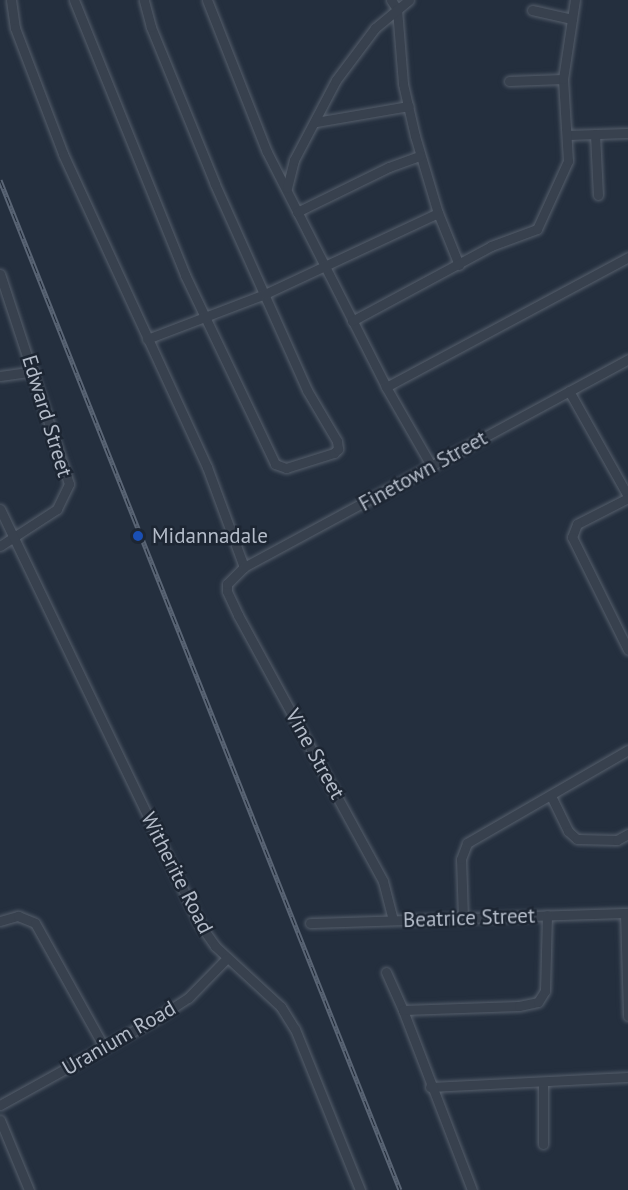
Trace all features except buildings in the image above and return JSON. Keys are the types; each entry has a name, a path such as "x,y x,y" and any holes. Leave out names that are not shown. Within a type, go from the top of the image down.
{"street":[{"path":"11,0 15,27 63,154 207,467 244,567"},
{"path":"74,0 150,194 205,316 279,467 334,453 338,449 338,441 307,390 204,158 151,27 144,0"},
{"path":"207,0 267,152 386,387 432,467"},
{"path":"391,0 397,9 403,84 420,156 438,213 459,265"},
{"path":"287,188 294,160 355,51 409,0"},
{"path":"352,321 491,246 537,229 567,165 563,79 575,0"},
{"path":"532,10 572,19"},
{"path":"509,81 563,79"},
{"path":"316,122 409,106"},
{"path":"567,135 628,133"},
{"path":"595,134 598,195"},
{"path":"297,212 389,167 420,156"},
{"path":"147,339 265,294 438,213"},
{"path":"386,387 628,257"},
{"name":"Edward Street","path":"0,274 34,371 69,484 57,509 17,538 0,546"},
{"name":"Finetown Street","path":"227,591 233,576 244,567 432,467 628,358"},
{"path":"0,376 34,371"},
{"path":"570,391 628,497 577,524 572,537 628,650"},
{"name":"Witherite Road","path":"0,510 17,538 199,923 227,958 281,1007 295,1029 360,1190"},
{"name":"Vine Street","path":"227,591 369,853 383,881 393,920"},
{"path":"463,918 461,859 467,843 628,750"},
{"path":"551,796 568,831 577,839 617,840 628,834"},
{"path":"627,913 628,1016"},
{"name":"Beatrice Street","path":"310,923 627,913"},
{"path":"403,1010 519,1006 538,1002 545,991 547,915"},
{"path":"0,921 18,916 35,923 104,1047"},
{"name":"Uranium Road","path":"0,1105 180,1003 227,958"},
{"path":"386,972 403,1010 430,1088 472,1190"},
{"path":"430,1088 628,1077"},
{"path":"543,1082 543,1144"},
{"path":"0,1120 29,1190"}],"railway":[{"path":"0,180 400,1190"}],"place":[{"name":"Midannadale","path":"138,536"}]}
